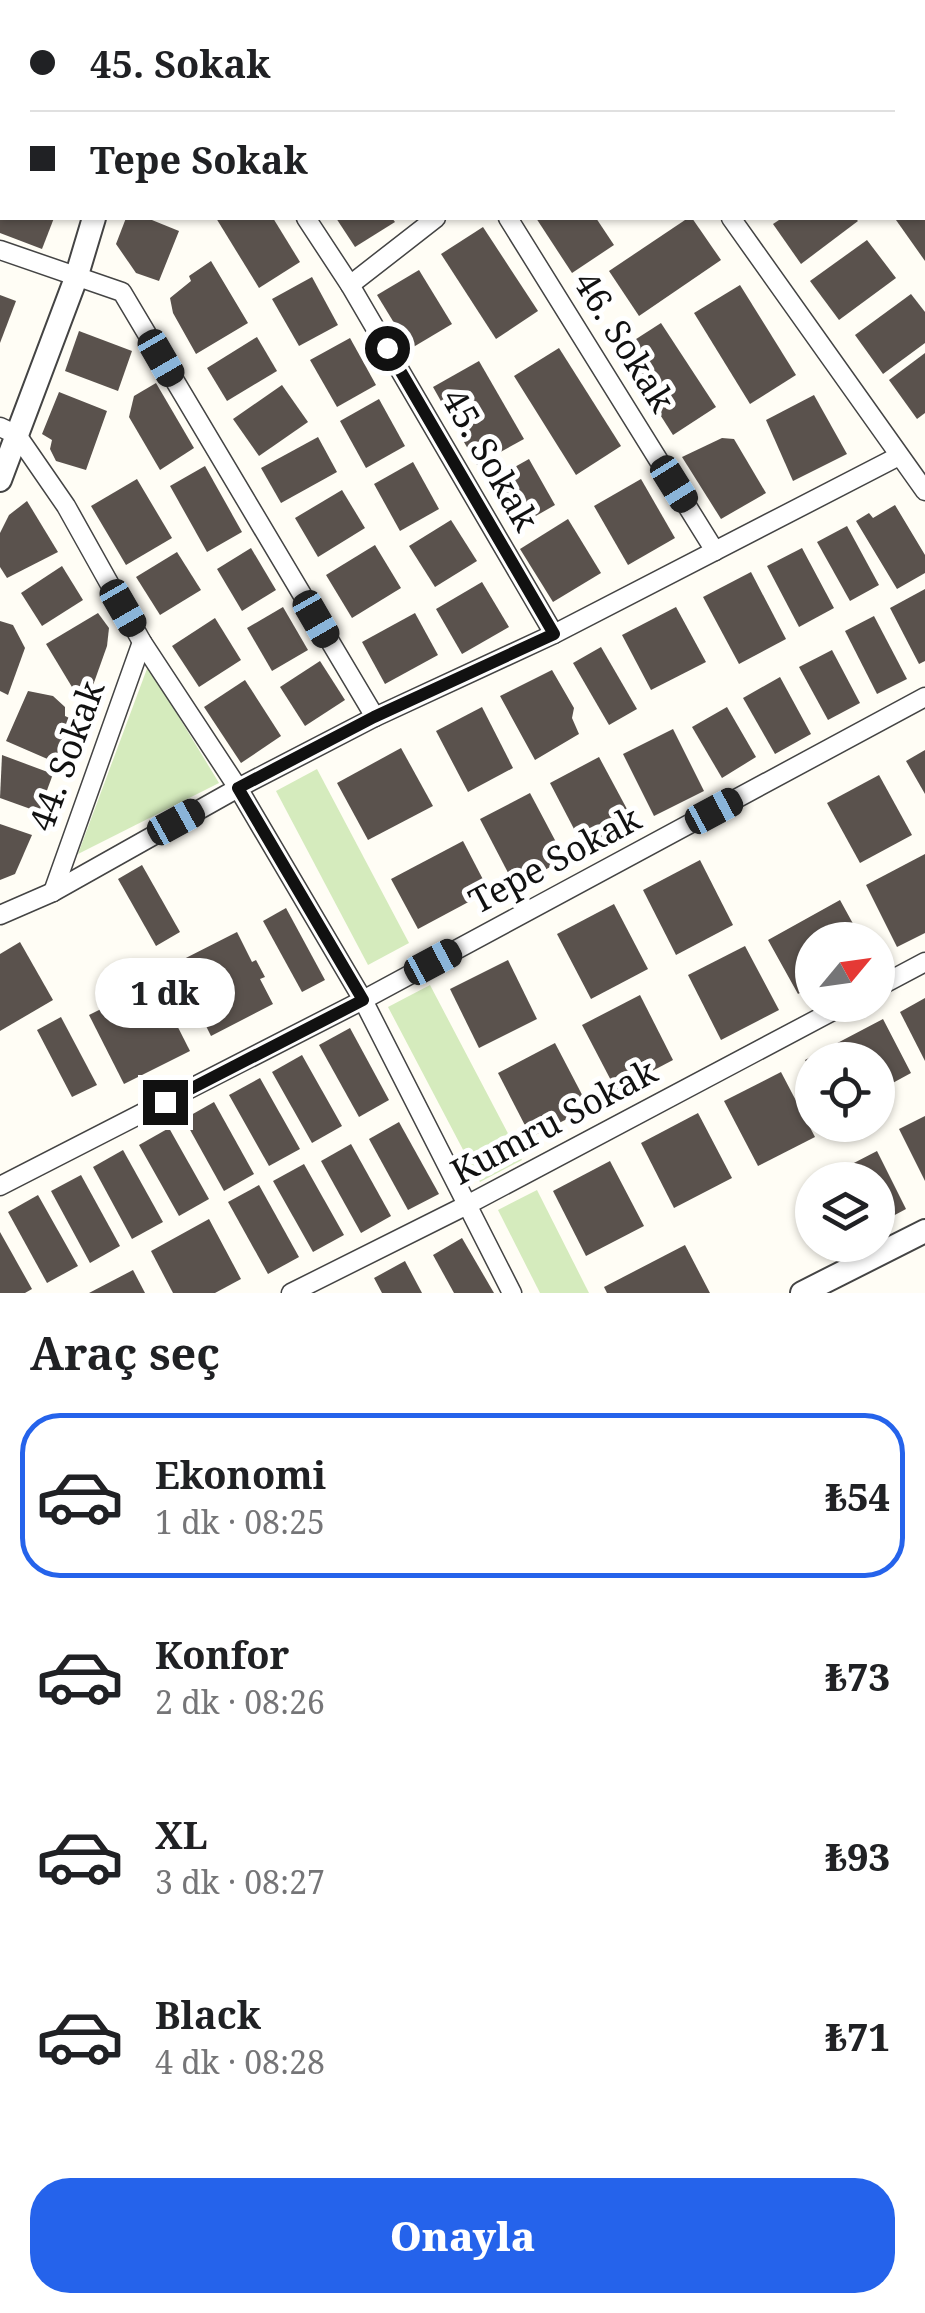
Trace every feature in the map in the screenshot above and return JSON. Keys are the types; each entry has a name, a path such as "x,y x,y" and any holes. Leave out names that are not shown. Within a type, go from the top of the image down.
{"street":[{"path":"0,480 8,431 76,278 93,220"},
{"name":"45. Sokak","path":"307,220 350,285 554,634"},
{"path":"350,285 433,220"},
{"name":"46. Sokak","path":"509,220 715,551"},
{"path":"732,220 925,492"},
{"path":"0,250 122,292 374,717"},
{"path":"8,431 66,506 142,642 238,788 363,1000 512,1293"},
{"path":"0,915 53,892 374,717 554,634 899,456"},
{"name":"44. Sokak","path":"53,892 142,642"},
{"name":"Tepe Sokak","path":"0,1186 363,1000 925,697"},
{"path":"895,979 925,962"},
{"name":"Kumru Sokak","path":"291,1293 467,1205 812,1022"},
{"path":"802,1293 925,1232"}],"green space":[{"path":"148,666 219,783 78,854"},
{"path":"317,769 409,943 368,965 276,791"},
{"path":"430,985 522,1160 480,1182 388,1007"},
{"path":"537,1190 589,1293 540,1293 498,1210"}],"building":[{"path":"0,220 53,220 42,249 0,233"},
{"path":"125,220 152,220 179,231 159,281 136,273 116,244"},
{"path":"217,220 274,220 300,262 259,288"},
{"path":"337,220 395,222 355,247"},
{"path":"537,220 597,220 614,245 572,273"},
{"path":"685,220 693,220 721,260 639,316 609,271"},
{"path":"779,220 858,221 801,264 773,224"},
{"path":"896,220 925,220 925,261"},
{"path":"483,227 538,311 496,339 441,254"},
{"path":"867,240 896,278 839,320 810,281"},
{"path":"211,261 248,323 196,354 173,313 170,298 191,281 189,276"},
{"path":"419,270 452,324 410,349 377,295"},
{"path":"312,277 338,325 299,346 272,299"},
{"path":"740,285 796,375 750,404 694,313"},
{"path":"911,294 925,312 925,343 883,374 855,335"},
{"path":"0,295 16,301 0,343"},
{"path":"661,323 716,407 673,435 619,350"},
{"path":"79,331 132,351 118,391 65,371"},
{"path":"257,337 277,371 227,401 207,368"},
{"path":"350,338 376,385 337,407 310,360"},
{"path":"559,348 621,446 576,475 514,376"},
{"path":"925,353 925,413 917,419 889,380"},
{"path":"479,361 524,439 477,465 433,387"},
{"path":"156,383 194,448 160,470 129,417 134,396"},
{"path":"282,385 308,422 259,456 233,419"},
{"path":"59,392 107,411 86,470 56,461 50,449 52,440 42,434"},
{"path":"814,395 847,454 793,481 766,420"},
{"path":"379,399 405,446 366,468 340,421"},
{"path":"318,437 337,472 281,503 261,468"},
{"path":"722,438 734,439 766,493 721,519 682,457"},
{"path":"529,459 555,505 513,529 486,483"},
{"path":"413,462 439,509 400,531 374,484"},
{"path":"205,466 242,532 207,552 170,486"},
{"path":"137,479 172,538 126,565 91,506"},
{"path":"641,479 675,538 628,565 594,506"},
{"path":"342,490 365,528 318,557 295,518"},
{"path":"27,501 58,552 7,578 0,567 0,533 9,515"},
{"path":"895,505 925,555 925,573 897,589 856,521 869,513 873,518"},
{"path":"568,519 601,573 553,602 520,549"},
{"path":"451,520 477,561 435,587 409,546"},
{"path":"847,526 879,585 850,601 817,542"},
{"path":"375,545 401,588 352,618 326,575"},
{"path":"251,548 276,590 242,611 217,569"},
{"path":"802,548 834,608 799,627 767,566"},
{"path":"177,552 201,590 160,615 136,577"},
{"path":"62,566 83,600 42,626 21,593"},
{"path":"751,572 786,639 739,664 703,597"},
{"path":"482,582 509,627 462,654 436,609"},
{"path":"925,589 925,661 919,664 890,608"},
{"path":"283,607 308,650 272,671 247,628"},
{"path":"676,607 706,662 651,690 622,635"},
{"path":"98,613 109,628 107,646 91,691 78,697 46,644"},
{"path":"415,613 438,655 385,684 362,642"},
{"path":"874,616 907,679 877,694 845,631"},
{"path":"215,618 241,660 199,687 172,646"},
{"path":"0,621 13,625 25,648 8,695 0,691"},
{"path":"601,647 637,709 609,725 573,663"},
{"path":"832,650 860,703 828,720 799,667"},
{"path":"320,661 345,700 305,726 280,687"},
{"path":"552,670 574,708 572,718 579,734 535,760 500,696"},
{"path":"780,677 811,734 775,754 743,698"},
{"path":"245,680 281,736 241,763 204,707"},
{"path":"28,691 53,696 65,707 65,716 78,722 59,764 6,741"},
{"path":"482,707 513,768 468,792 436,731"},
{"path":"727,707 756,757 722,778 692,727"},
{"path":"673,729 704,791 654,816 623,754"},
{"path":"401,748 433,806 368,840 337,783"},
{"path":"925,750 925,794 906,761"},
{"path":"2,755 53,774 39,812 0,798"},
{"path":"599,757 635,824 585,850 550,783"},
{"path":"879,775 912,835 860,863 827,803"},
{"path":"530,793 565,859 515,886 480,819"},
{"path":"0,824 32,835 15,874 0,880"},
{"path":"463,841 489,891 418,929 391,879"},
{"path":"925,854 925,933 897,947 895,922 884,922 866,885"},
{"path":"700,860 733,925 676,955 643,890"},
{"path":"142,865 180,932 156,946 118,879"},
{"path":"840,900 852,922 800,922"},
{"path":"614,904 648,969 591,999 557,934"},
{"path":"286,908 325,980 302,992 263,921"},
{"path":"795,925 795,989 768,940"},
{"path":"237,932 252,962 256,960 265,977 260,979 273,1004 211,1036 198,1010 194,1012 186,996 190,994 174,964"},
{"path":"20,942 53,1000 0,1031 0,954"},
{"path":"745,946 779,1010 721,1040 688,975"},
{"path":"508,960 537,1019 479,1048 450,989"},
{"path":"155,982 190,1051 124,1084 89,1015"},
{"path":"640,995 673,1060 616,1090 582,1025"},
{"path":"925,998 925,1061 900,1012"},
{"path":"61,1017 97,1085 72,1097 37,1030"},
{"path":"885,1022 895,1042 839,1042"},
{"path":"350,1028 389,1100 359,1117 319,1045"},
{"path":"895,1042 911,1073 895,1082"},
{"path":"555,1043 589,1108 531,1137 498,1073"},
{"path":"302,1055 342,1126 312,1143 272,1072"},
{"path":"781,1072 795,1099 795,1142 805,1142 758,1166 724,1101"},
{"path":"260,1078 300,1149 269,1166 229,1095"},
{"path":"214,1102 254,1174 224,1191 184,1119"},
{"path":"698,1113 732,1178 674,1208 641,1143"},
{"path":"925,1116 925,1181 899,1129"},
{"path":"399,1122 439,1194 408,1210 369,1139"},
{"path":"169,1128 209,1199 179,1216 139,1145"},
{"path":"351,1144 391,1216 361,1233 321,1161"},
{"path":"123,1150 163,1222 132,1239 93,1167"},
{"path":"877,1151 882,1162 856,1162"},
{"path":"610,1161 644,1226 586,1256 553,1191"},
{"path":"304,1164 344,1235 313,1252 273,1181"},
{"path":"81,1175 120,1246 90,1263 51,1191"},
{"path":"259,1185 299,1257 268,1274 228,1202"},
{"path":"895,1187 906,1209 895,1215"},
{"path":"38,1195 78,1266 47,1283 8,1212"},
{"path":"209,1219 241,1279 215,1293 173,1293 151,1251"},
{"path":"0,1232 32,1289 25,1293 0,1293"},
{"path":"462,1238 494,1293 454,1293 433,1255"},
{"path":"685,1245 710,1293 607,1293 604,1287"},
{"path":"405,1261 422,1293 382,1293 374,1278"},
{"path":"133,1270 145,1293 89,1293"}],"route":[{"path":"165,1102 363,1000 238,788 374,717 554,634 387,348"}]}
